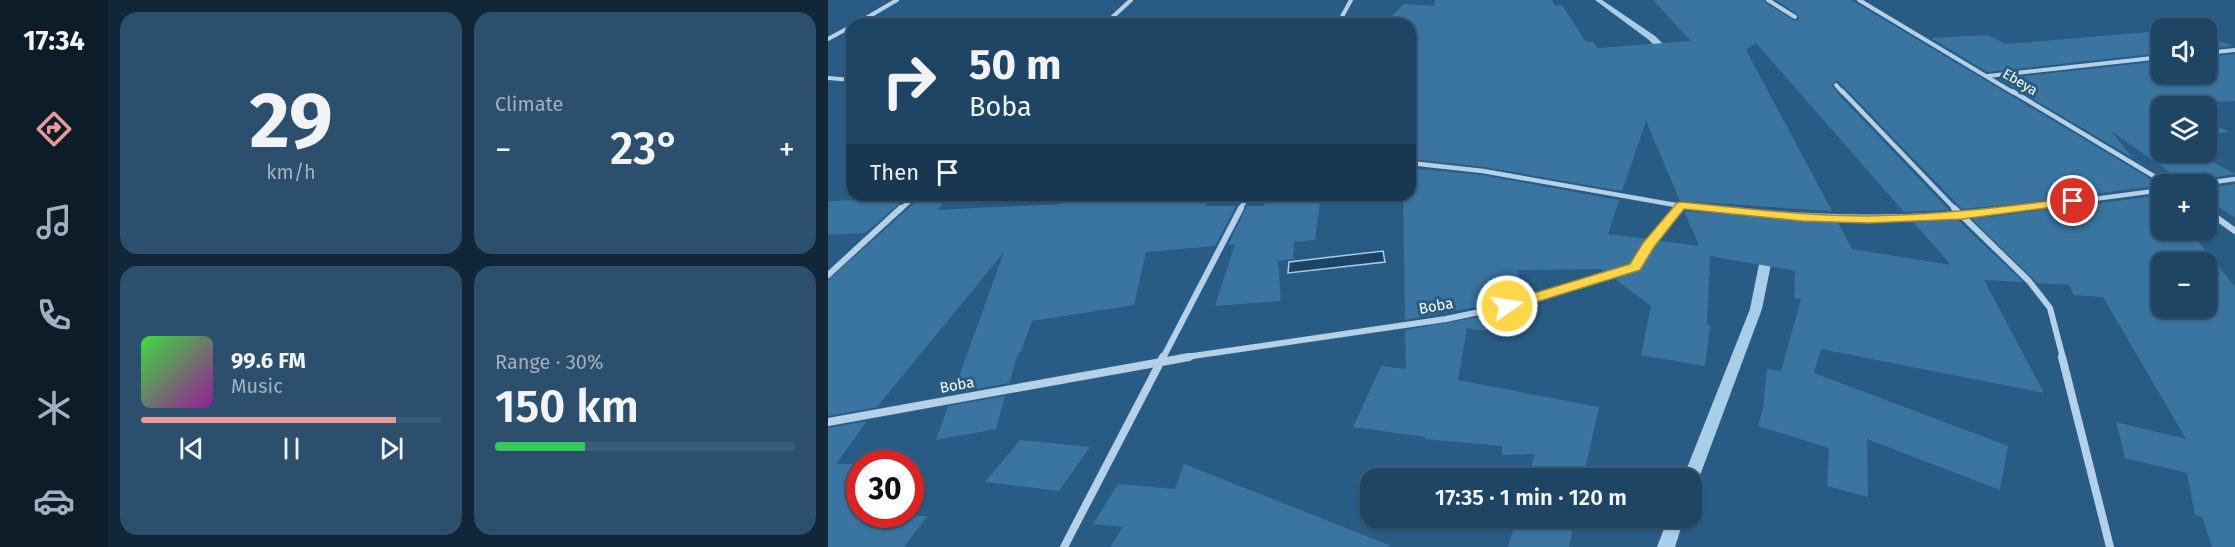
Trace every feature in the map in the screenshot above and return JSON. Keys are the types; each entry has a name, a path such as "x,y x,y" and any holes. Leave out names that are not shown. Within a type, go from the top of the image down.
{"street":[{"path":"866,18 897,0"},
{"path":"1112,18 1131,0"},
{"path":"1341,18 1351,0"},
{"path":"1768,0 1795,17"},
{"name":"Ebeya","path":"1859,0 2151,174"},
{"path":"828,39 846,29"},
{"path":"2217,52 2235,50"},
{"path":"1988,76 2151,58"},
{"path":"828,78 846,80"},
{"path":"1836,85 1962,216 2029,281 2050,308 2110,547"},
{"path":"1416,164 1483,171 1681,206 1803,218 1868,219 1962,216 2151,191"},
{"path":"2217,182 2235,179"},
{"path":"828,275 909,201"},
{"path":"1064,547 1245,201"},
{"name":"Boba","path":"828,422 1162,361 1446,319 1527,302 1635,267 1648,246 1681,206"},
{"path":"2217,218 2235,231"}],"water":[{"path":"1383,251 1385,262 1288,273 1289,262"}],"building":[{"path":"1435,0 1552,0 1555,6 1562,5 1586,42 1593,42 1598,48 1691,41 1653,0 1764,0 1795,21 1799,19 1798,15 1776,0 1851,0 2149,178 2151,187 1962,209 1838,81 1834,82 1832,86 1840,96 1949,210 1904,212 1756,43 1746,50 1832,211 1680,201 1646,121 1622,191 1484,167 1416,160 1416,18 1390,18 1404,4 1434,6"},
{"path":"2151,32 2151,54 1987,72 1931,38 1987,35 2006,44"},
{"path":"2217,40 2232,46 2217,48"},
{"path":"2235,54 2235,101 2217,102 2217,96 2151,96 2151,159 2111,131 2133,158 1999,79 2151,62 2151,84 2217,84 2217,56"},
{"path":"2217,126 2229,132 2217,134"},
{"path":"2155,162 2213,162 2235,174 2217,177 2217,174 2173,174"},
{"path":"1416,169 1482,175 1619,200 1608,234 1647,239 1632,263 1604,271 1601,269 1517,270 1525,295 1494,298 1493,304 1405,320 1403,201 1416,201"},
{"path":"2235,184 2235,218 2217,206 2217,186"},
{"path":"2151,196 2151,240 2197,240 2207,252 2151,252 2151,318 2217,318 2217,265 2235,287 2235,547 2212,547 2202,517 2195,515 2187,473 2125,458 2116,422 2186,439 2103,297 2074,295 2069,285 2037,283 1972,219"},
{"path":"828,201 903,201 865,233 828,235"},
{"path":"917,201 945,201 937,210 1060,204 1062,201 1206,201 1206,206 1236,206 1215,246 1146,252 1134,305 1032,321 1021,352 1018,353 1009,383 953,393 1004,252 877,407 828,416 828,280"},
{"path":"1265,201 1320,201 1315,240 1294,242 1293,259 1278,261 1281,301 1215,306 1235,244 1228,245 1247,206 1264,206"},
{"path":"1684,211 1838,222 1852,249 1951,265 1913,222 1958,220 2023,282 1984,280 2044,393 1821,349 1814,373 2008,446 2000,490 1867,439 1868,497 1827,486 1829,448 1758,426 1763,408 1767,369 1781,371 1801,299 1794,298 1795,271 1710,256 1707,325 1710,326 1705,366 1641,355 1651,306 1615,279 1639,270 1659,241 1699,246"},
{"path":"1490,315 1485,331 1467,328 1458,380 1599,407 1585,468 1531,468 1535,454 1502,455 1502,446 1425,439 1426,437 1353,427 1381,366 1406,369 1405,330"},
{"path":"1005,396 996,429 936,440 948,406"},
{"path":"867,421 836,464 846,464 846,528 918,528 904,547 828,547 828,428"},
{"path":"1020,440 1090,447 1059,491 985,482"},
{"path":"1184,464 1389,545 1389,547 1110,547 1123,527 1093,524 1118,484 1175,489"},
{"path":"1514,528 1573,528 1569,547 1508,547"}],"waterway":[{"path":"1598,0 1652,38 1668,54"},
{"path":"1695,468 1756,309 1768,249"},
{"path":"1666,547 1673,528"}],"route":[{"path":"1507,306 1587,284 1635,267 1648,246 1681,206 1803,218 1868,219 1962,216 2073,201"}]}
